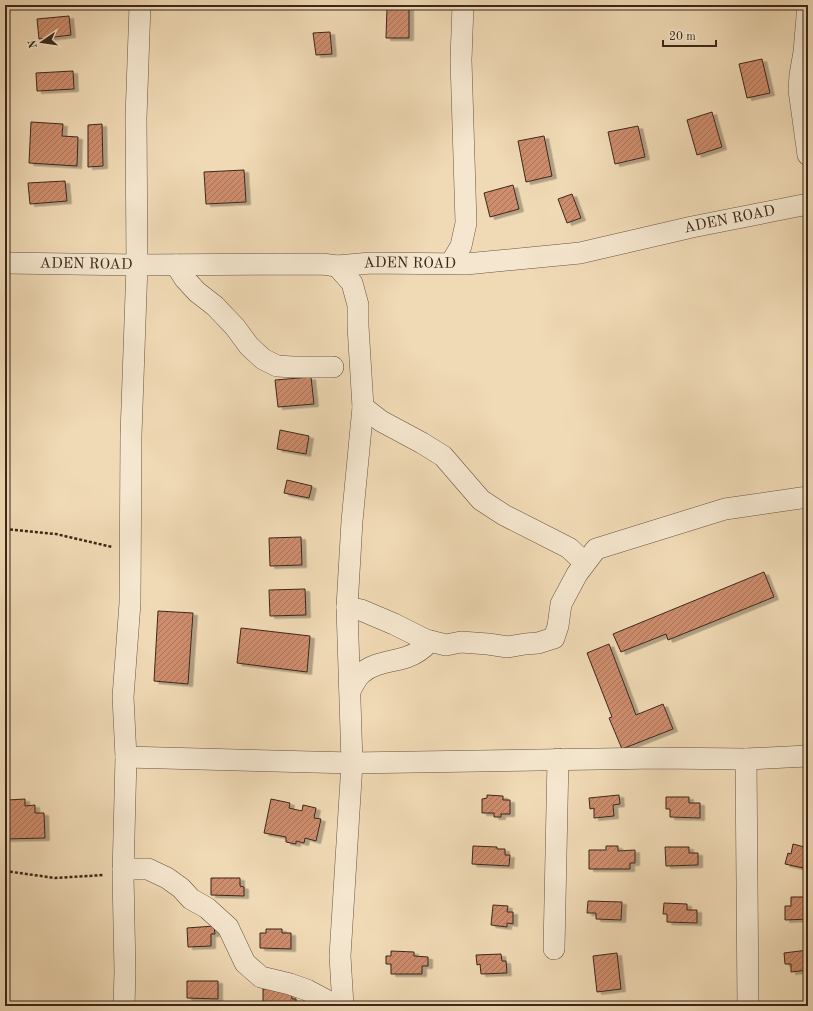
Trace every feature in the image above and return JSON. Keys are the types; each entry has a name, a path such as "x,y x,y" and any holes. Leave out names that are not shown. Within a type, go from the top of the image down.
{"street":[{"path":"124,1006 125,972 123,872 126,757 123,697 130,602 131,436 137,265 136,118 140,5"},
{"path":"451,264 461,246 466,223 462,60 463,5"},
{"path":"808,5 799,90 808,155"},
{"name":"ADEN ROAD","path":"5,263 137,265 322,264 337,266 371,263 466,264 580,253 692,227 808,204"},
{"path":"176,265 197,292 216,306 235,327 249,346 262,359 277,366 333,367"},
{"path":"337,266 352,284 358,305 363,407 352,521 348,607 352,763 340,956 343,1006"},
{"path":"363,407 381,421 422,442 443,456 481,500 504,515 569,548 586,563"},
{"path":"348,607 360,610 394,624 419,637 446,645 461,642 508,647 538,643 554,638 558,626 561,604 577,574 596,549 726,509 808,497"},
{"path":"350,691 362,673 370,668 416,653 430,641"},
{"path":"126,757 352,763 558,759 746,759 808,756"},
{"path":"554,949 558,759"},
{"path":"746,759 748,1006"},
{"path":"123,872 148,869 167,878 181,888 191,899 206,908 228,927 245,963 261,977 307,990 337,1006"}],"path":[{"path":"5,529 56,534 101,545 130,549"},
{"path":"5,871 55,878 123,872"}],"building":[{"path":"387,7 409,8 409,38 386,38"},
{"path":"69,16 71,35 39,39 37,19"},
{"path":"330,32 332,54 316,55 313,33"},
{"path":"762,59 770,93 747,98 739,64"},
{"path":"73,71 74,89 37,91 36,73"},
{"path":"712,112 722,147 697,155 687,120"},
{"path":"31,122 63,124 62,136 78,137 77,166 29,163"},
{"path":"102,124 103,166 88,167 88,125"},
{"path":"638,126 645,157 615,164 608,132"},
{"path":"544,136 552,176 526,182 518,141"},
{"path":"244,170 246,202 206,204 204,172"},
{"path":"65,181 67,201 30,204 28,183"},
{"path":"513,185 519,209 490,217 484,193"},
{"path":"572,194 581,218 567,223 558,199"},
{"path":"311,377 314,404 278,407 275,380"},
{"path":"280,430 309,436 306,454 277,449"},
{"path":"287,480 312,486 309,498 284,493"},
{"path":"301,537 302,565 270,566 269,538"},
{"path":"764,572 774,597 668,640 666,634 621,652 613,634"},
{"path":"305,589 306,615 270,616 269,590"},
{"path":"158,611 193,613 188,684 154,681"},
{"path":"241,628 310,636 307,672 237,663"},
{"path":"609,644 636,715 663,704 673,729 622,749 609,718 612,717 587,653"},
{"path":"487,795 503,796 503,800 510,800 510,814 501,814 501,817 494,817 494,813 482,813 482,799 487,798"},
{"path":"619,795 620,804 613,805 614,816 594,818 594,808 590,809 589,798"},
{"path":"666,797 689,797 689,803 700,803 700,818 670,817 670,809 666,809"},
{"path":"25,799 25,806 35,805 35,813 44,813 45,838 5,839 5,822 9,821 8,800"},
{"path":"271,799 290,803 289,808 302,811 303,805 316,808 314,818 321,819 316,841 305,838 304,843 296,841 296,844 286,842 286,837 264,833"},
{"path":"793,844 808,848 808,869 785,864 788,853 791,854"},
{"path":"473,846 497,847 497,849 505,849 505,855 510,855 509,866 472,864"},
{"path":"606,846 618,846 618,851 635,850 635,863 630,863 630,869 589,869 589,850 606,850"},
{"path":"665,847 689,847 689,853 698,853 698,865 666,866"},
{"path":"211,878 240,878 240,886 244,887 244,896 211,895"},
{"path":"791,897 808,897 808,919 785,920 785,906 791,906"},
{"path":"588,901 622,902 621,920 596,919 596,913 587,913"},
{"path":"664,903 687,904 687,910 697,910 697,923 667,922 667,914 663,914"},
{"path":"493,905 508,906 507,912 513,912 513,924 507,923 507,927 491,925"},
{"path":"214,926 215,934 211,934 211,946 188,947 187,928"},
{"path":"266,929 282,929 282,933 291,933 291,949 260,948 260,933 266,933"},
{"path":"808,950 808,970 791,972 791,964 785,964 784,953"},
{"path":"391,951 414,952 414,956 428,957 428,966 422,966 422,974 391,974 391,964 386,964 386,956 391,956"},
{"path":"617,953 621,989 597,992 593,956"},
{"path":"501,954 502,961 506,961 507,973 481,974 480,964 477,965 476,955"},
{"path":"187,981 218,981 218,999 187,998"},
{"path":"291,988 292,999 296,999 296,1006 263,1006 263,989"}]}
